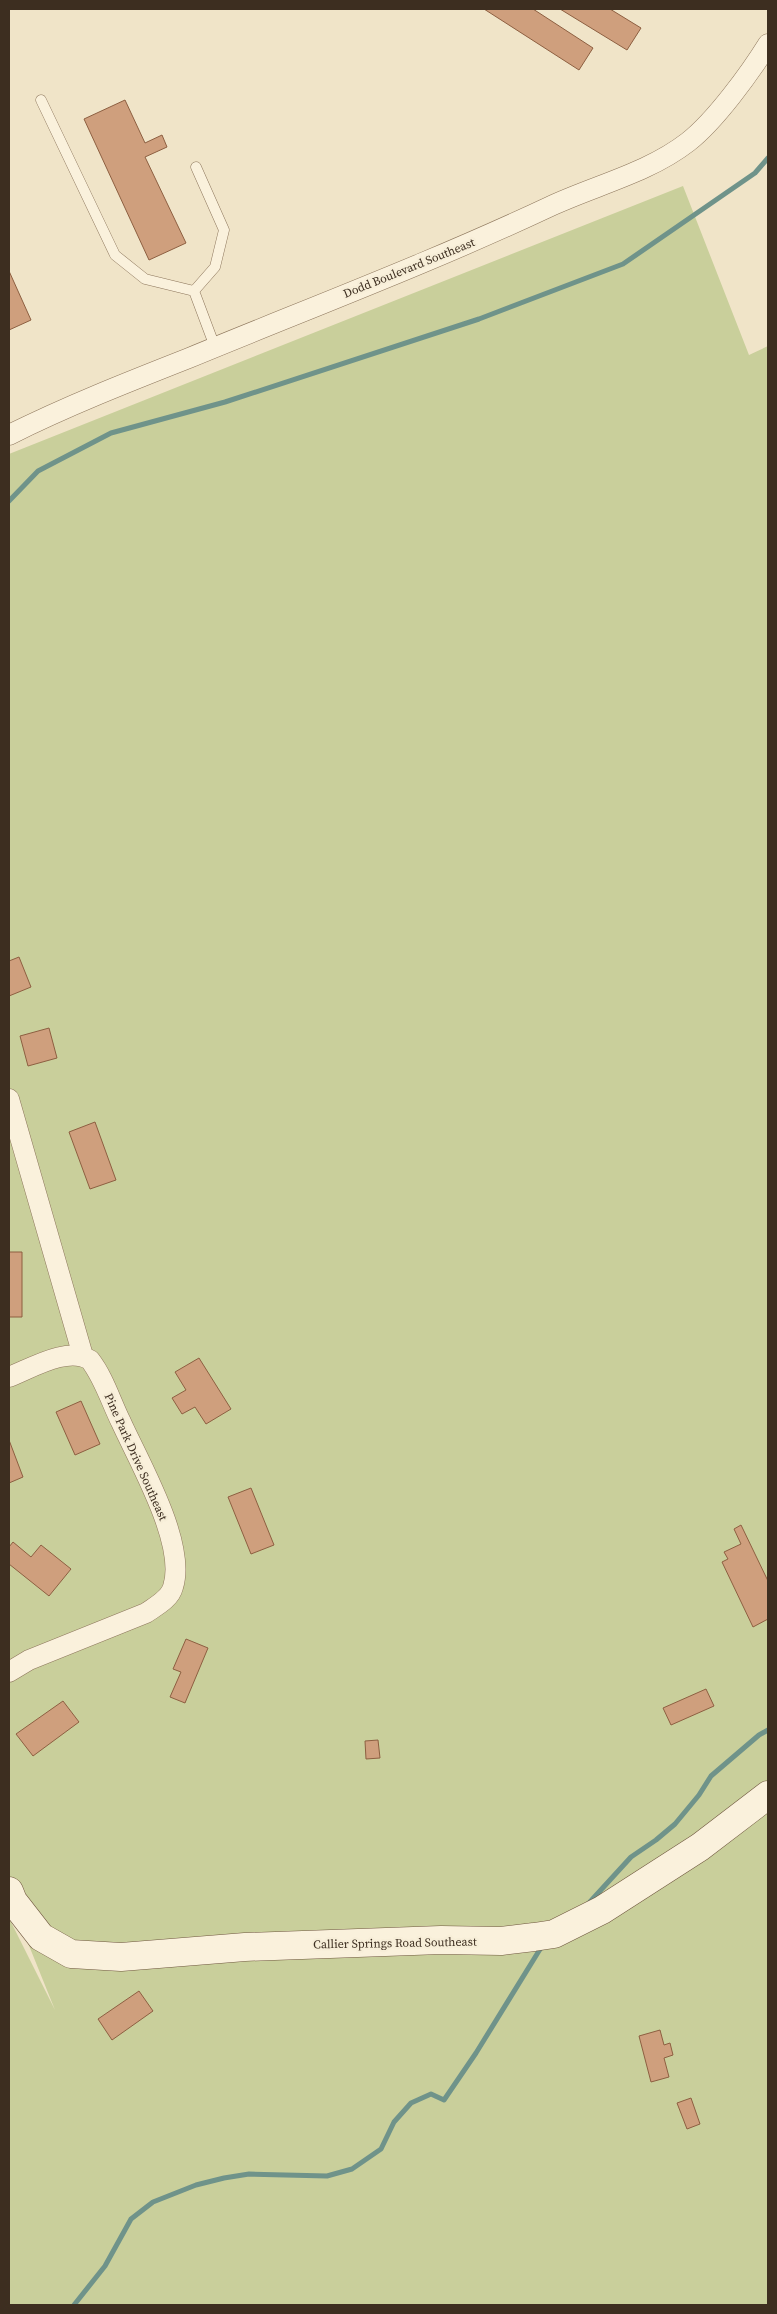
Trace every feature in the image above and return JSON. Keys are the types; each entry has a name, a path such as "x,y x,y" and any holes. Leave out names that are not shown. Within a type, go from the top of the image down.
{"street":[{"name":"Dodd Boulevard Southeast","path":"9,435 44,418 215,347 482,239 584,191 641,170 689,141 710,120 754,66 768,44"},
{"name":"Pine Park Drive Southeast","path":"9,1099 83,1356 95,1366 162,1511 173,1550 176,1574 173,1589 163,1602 146,1613 29,1660 9,1672"},
{"path":"9,1377 64,1356 83,1356"},
{"name":"Callier Springs Road Southeast","path":"9,1891 13,1901 42,1937 71,1954 121,1957 245,1947 441,1940 501,1941 534,1937 554,1934 602,1910 700,1847 768,1795"}],"lane":[{"path":"41,100 114,255 145,279 194,291"},
{"path":"194,291 215,267 224,230 196,167"},
{"path":"194,291 215,347"}],"green space":[{"path":"683,186 749,355 768,346 768,2305 9,2305 9,1918 55,2010 9,1896 9,454"}],"building":[{"path":"484,9 533,9 593,48 579,70"},
{"path":"560,9 610,9 641,28 627,50"},
{"path":"125,100 145,143 162,135 167,147 145,157 186,243 149,260 84,119"},
{"path":"9,271 31,320 9,330"},
{"path":"19,957 31,987 9,996 9,961"},
{"path":"49,1028 57,1058 28,1066 20,1036"},
{"path":"95,1122 116,1180 90,1189 69,1132"},
{"path":"9,1252 22,1252 22,1317 9,1317"},
{"path":"199,1358 231,1409 206,1424 195,1407 182,1414 172,1398 186,1390 175,1372"},
{"path":"81,1401 100,1444 75,1455 56,1412"},
{"path":"9,1440 23,1477 9,1483"},
{"path":"251,1488 274,1545 251,1554 228,1497"},
{"path":"741,1525 768,1581 768,1619 753,1627 722,1562 728,1559 724,1552 741,1544 734,1529"},
{"path":"13,1542 31,1557 41,1545 71,1569 49,1596 9,1564 9,1547"},
{"path":"186,1639 208,1648 185,1703 170,1697 181,1672 173,1669"},
{"path":"706,1689 714,1706 671,1725 663,1708"},
{"path":"63,1701 79,1722 33,1756 16,1734"},
{"path":"378,1740 380,1758 366,1759 365,1741"},
{"path":"139,1991 153,2011 112,2040 98,2019"},
{"path":"660,2030 664,2045 670,2043 673,2055 664,2058 669,2077 651,2082 639,2036"},
{"path":"691,2098 700,2124 687,2129 677,2103"}],"waterway":[{"path":"9,501 38,471 111,433 225,402 479,319 623,264 755,173 768,158"},
{"path":"588,1904 631,1857 675,1824 699,1795 711,1776 759,1735 768,1730"},
{"path":"74,2305 105,2266 131,2219 153,2202 196,2185 249,2174 327,2176 352,2169 381,2149 394,2122 411,2103 431,2094 444,2100 476,2053 542,1946"}]}
